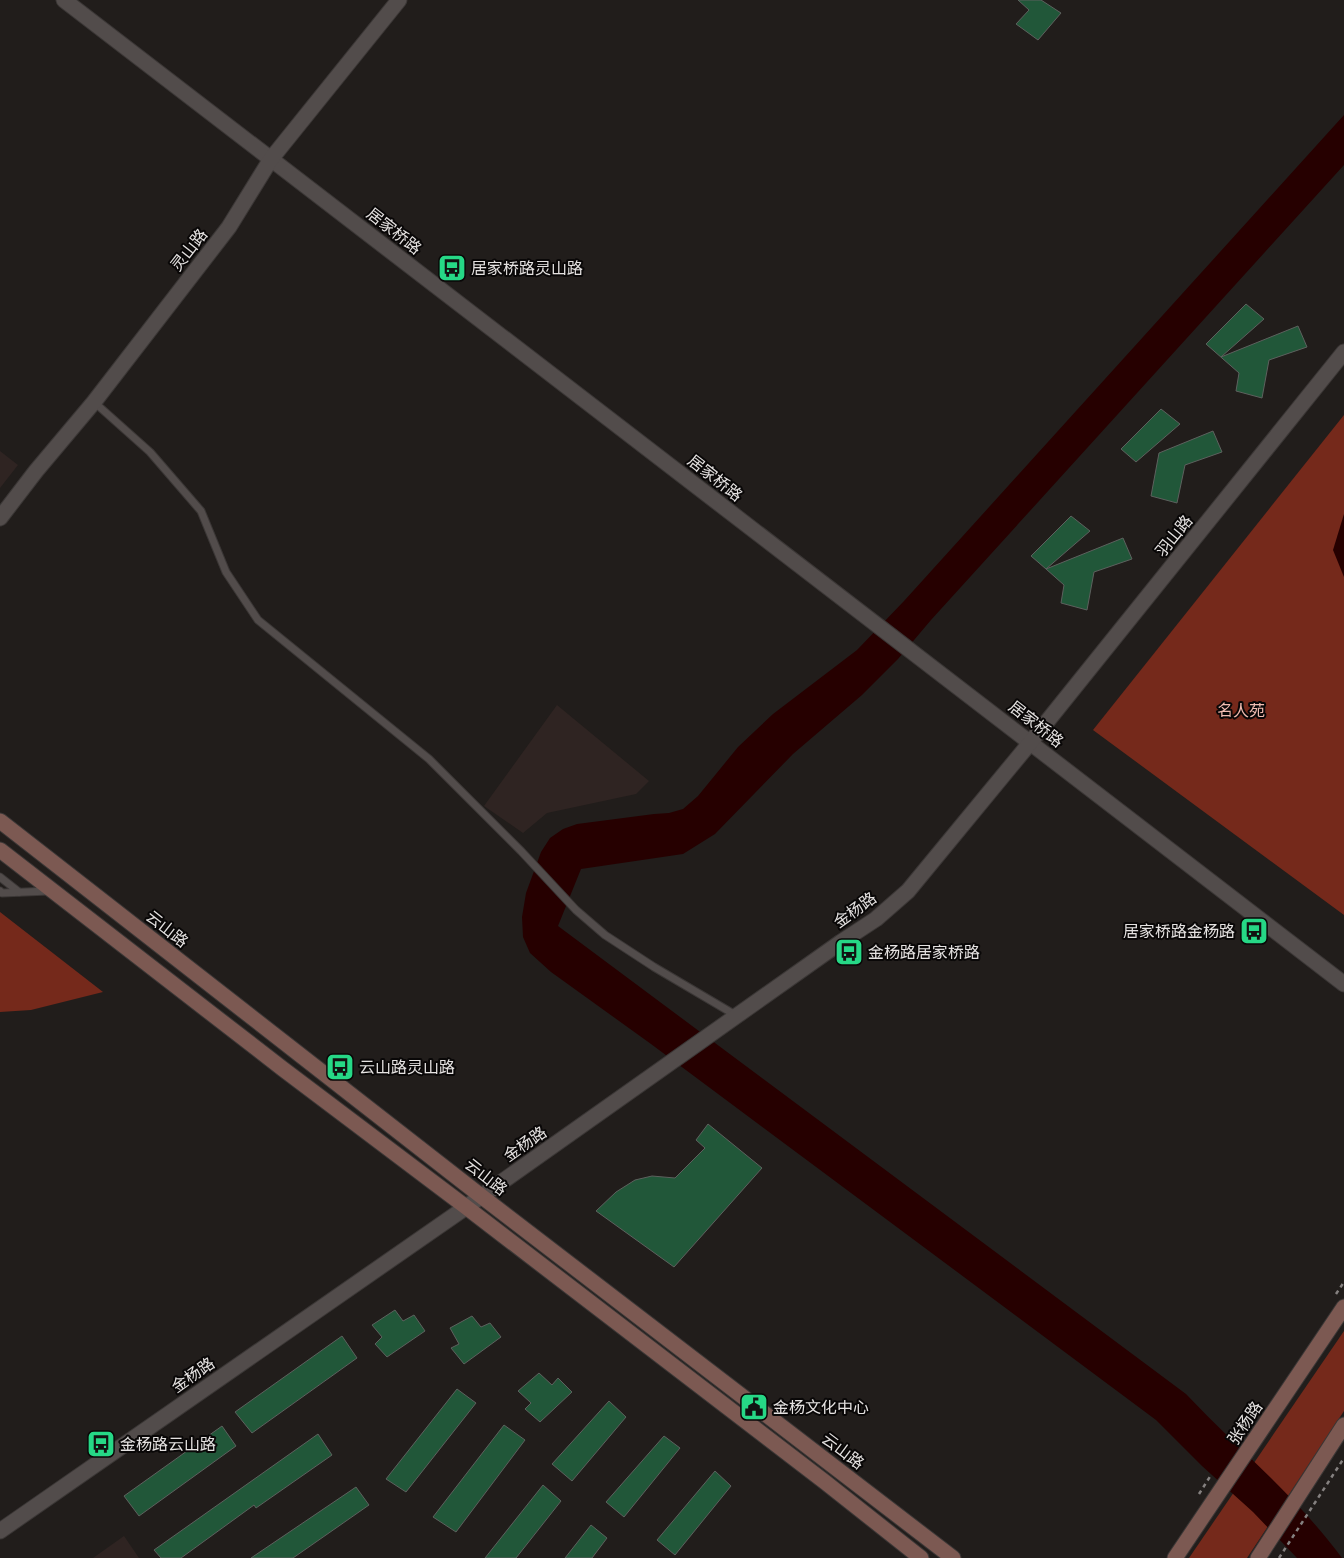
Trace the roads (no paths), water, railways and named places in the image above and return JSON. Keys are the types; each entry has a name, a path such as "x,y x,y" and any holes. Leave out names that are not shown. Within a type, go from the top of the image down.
{"main road":[{"name":"云山路","path":"0,821 481,1196 953,1558"},
{"path":"0,850 817,1476 921,1558"},
{"name":"张杨路","path":"1175,1558 1344,1307"},
{"path":"1262,1552 1344,1425"}],"street":[{"name":"居家桥路","path":"64,0 1344,984"},
{"name":"灵山路","path":"0,518 36,471 94,402 228,227 271,158 400,0"},
{"name":"羽山路","path":"1031,742 1344,352"},
{"name":"金杨路","path":"0,1531 876,919 908,891 1031,742"}],"lane":[{"path":"94,402 150,452 201,511 226,572 258,620 429,759 521,851 576,910 605,935 736,1016"},
{"path":"0,877 20,892"},
{"path":"0,891 2,893 52,890"}],"place":[{"name":"居家桥路灵山路","path":"452,268"},
{"name":"居家桥路金杨路","path":"1254,931"},
{"name":"金杨路居家桥路","path":"849,952"},
{"name":"云山路灵山路","path":"340,1067"},
{"name":"金杨文化中心","path":"754,1407"},
{"name":"金杨路云山路","path":"101,1444"}],"park label":[{"name":"名人苑","path":"1241,710"}]}
